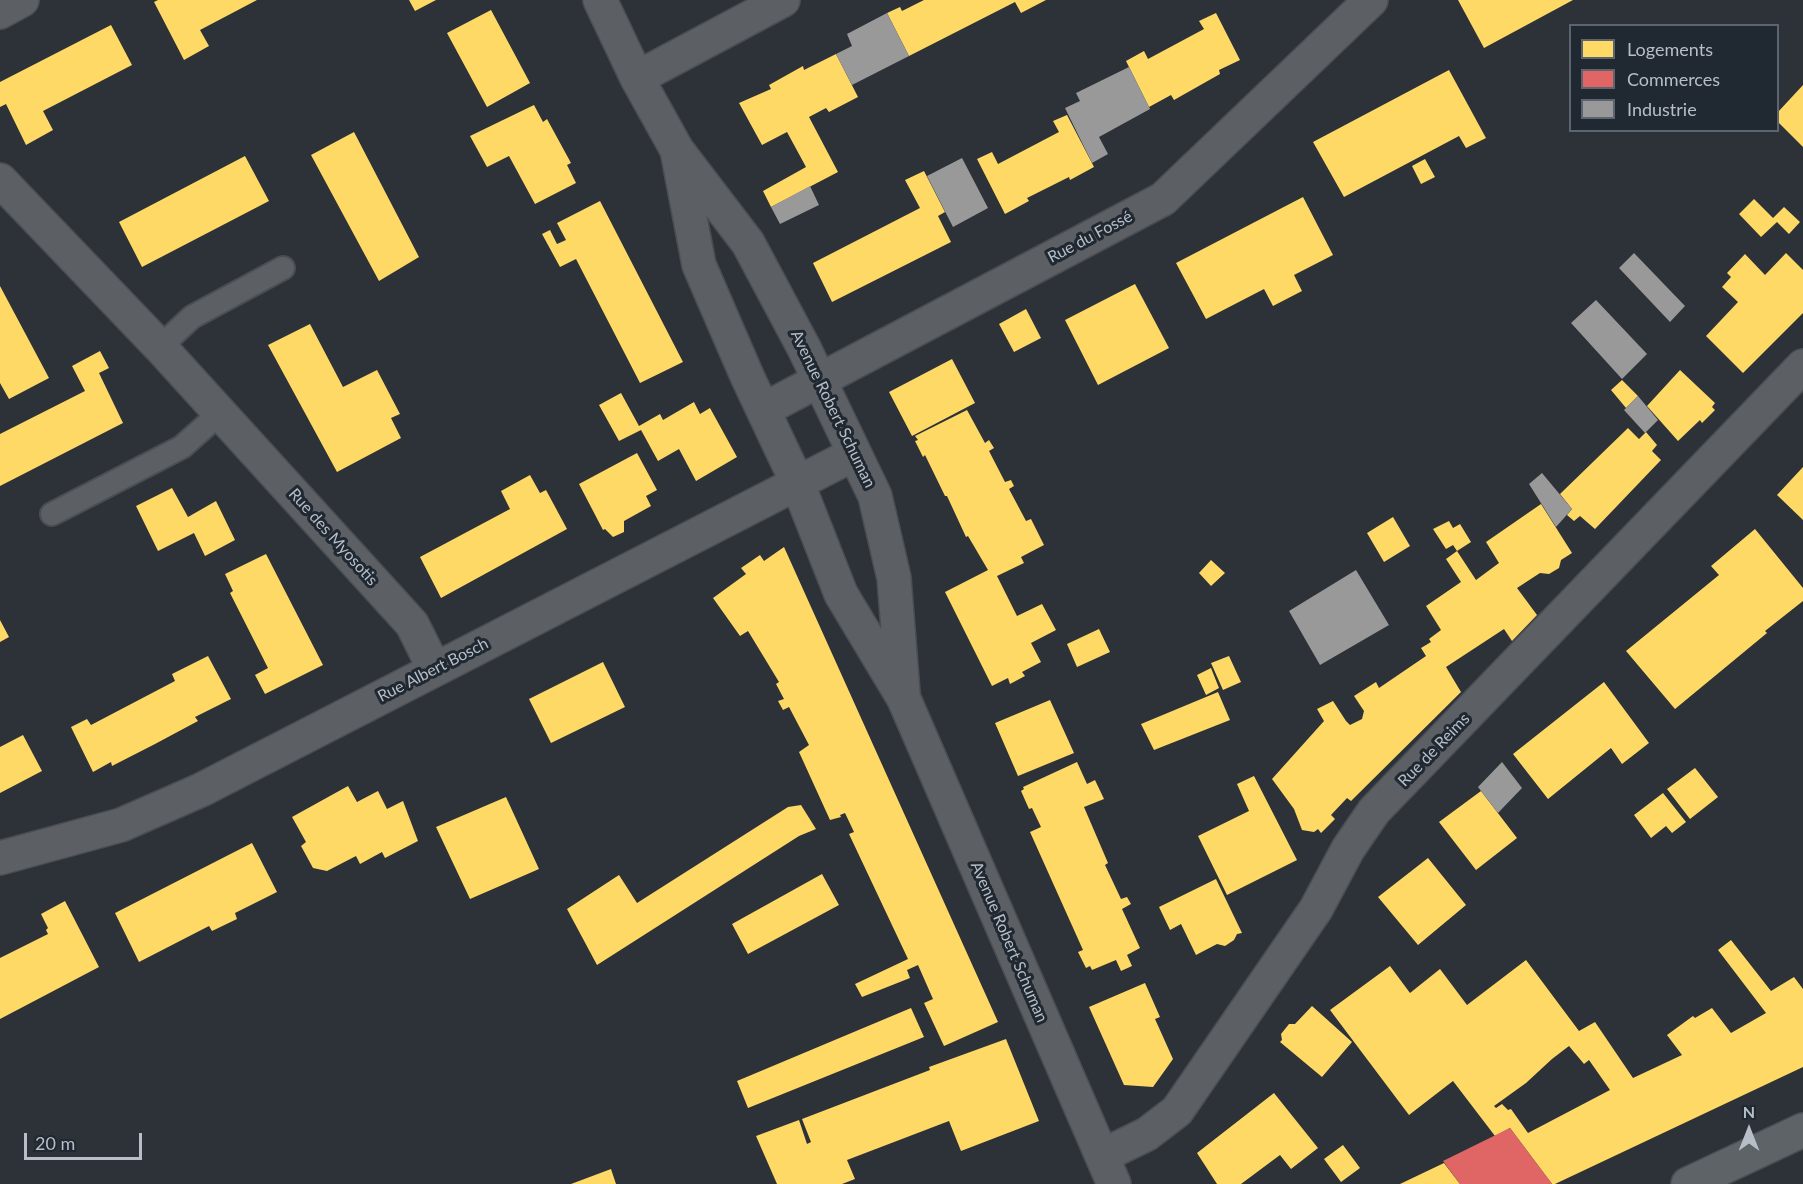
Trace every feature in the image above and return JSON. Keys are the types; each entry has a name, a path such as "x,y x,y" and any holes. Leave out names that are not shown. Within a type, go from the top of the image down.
{"main road":[{"path":"1688,1184 1803,1131"}],"street":[{"path":"0,12 22,0"},
{"name":"Avenue Robert Schuman","path":"600,0 636,78 677,150 748,243 804,348 876,496 894,578 904,699"},
{"path":"636,78 783,0"},
{"name":"Rue du Fossé","path":"762,410 1163,199 1371,0"},
{"name":"Avenue Robert Schuman","path":"677,150 699,265 762,410 797,482 841,594 904,699 1108,1170"},
{"name":"Rue des Myosotis","path":"0,180 160,347 412,624 434,668"},
{"name":"Rue de Reims","path":"1108,1170 1177,1111 1316,909 1348,849 1374,811 1803,366"},
{"name":"Rue Albert Bosch","path":"0,858 121,825 201,790 434,668 854,454"}],"lane":[{"path":"160,347 192,317 283,268"},
{"path":"52,514 182,447 220,413"}],"building: Logements":[{"path":"158,0 257,0 200,30 209,46 184,60 154,2"},
{"path":"409,0 436,0 415,11"},
{"path":"924,0 1046,0 1021,13 1015,2 909,56 887,13 900,7 902,11"},
{"path":"1458,0 1573,0 1484,48"},
{"path":"491,10 530,83 487,107 447,33"},
{"path":"1216,13 1240,60 1219,70 1220,74 1174,100 1171,95 1149,107 1126,61 1144,51 1148,59 1204,29 1199,21"},
{"path":"111,25 132,65 43,111 53,130 26,145 6,104 0,107 0,82"},
{"path":"836,54 858,97 829,112 826,108 809,117 838,172 771,207 763,191 806,167 787,132 762,145 739,103 771,89 769,85 803,66 804,70"},
{"path":"1449,70 1486,138 1466,148 1459,136 1344,197 1313,142"},
{"path":"1803,85 1803,147 1779,123 1779,111"},
{"path":"534,105 543,122 547,119 571,163 567,165 576,183 535,204 509,156 487,167 470,136"},
{"path":"1067,115 1094,167 1027,198 1029,201 1005,214 977,159 992,152 998,164 1059,132 1053,121"},
{"path":"354,132 419,257 379,281 311,155"},
{"path":"245,156 269,201 142,267 119,222"},
{"path":"1425,159 1435,177 1421,184 1412,166"},
{"path":"924,171 945,212 938,216 951,242 832,302 813,263 920,208 905,180"},
{"path":"1303,197 1333,255 1294,275 1302,291 1273,306 1264,289 1206,319 1176,263"},
{"path":"1754,199 1773,218 1784,207 1800,222 1789,234 1777,222 1761,237 1739,214"},
{"path":"600,201 683,362 640,383 576,259 560,267 542,234 550,230 557,244 566,240 557,223"},
{"path":"1786,253 1803,270 1803,313 1743,373 1706,336 1738,302 1722,287 1731,277 1727,273 1745,254 1765,275"},
{"path":"1135,284 1169,348 1098,385 1065,320"},
{"path":"0,286 49,378 9,399 0,383"},
{"path":"1026,309 1041,338 1014,352 999,324"},
{"path":"310,324 343,387 377,370 400,414 391,418 401,438 337,472 268,345"},
{"path":"100,351 109,368 99,373 123,423 0,486 0,434 85,391 72,366"},
{"path":"952,359 975,403 912,436 889,392"},
{"path":"1680,370 1715,403 1712,407 1715,410 1702,423 1700,420 1678,441 1647,406"},
{"path":"1622,380 1638,396 1626,408 1611,390"},
{"path":"621,393 639,426 660,414 663,420 694,402 700,414 710,408 737,457 696,481 679,449 658,461 641,430 619,441 599,405"},
{"path":"967,410 985,443 989,440 994,448 989,451 1005,482 1011,480 1014,486 1009,489 1026,521 1031,519 1044,545 1021,557 1024,563 997,576 1017,616 1042,604 1056,630 1031,643 1041,662 1022,672 1025,676 1010,684 1008,678 992,686 945,592 988,570 968,536 966,537 947,496 915,441 918,440 915,436"},
{"path":"1628,428 1639,439 1646,432 1657,445 1652,451 1661,460 1595,529 1580,516 1574,521 1567,515 1572,509 1560,494"},
{"path":"637,453 657,490 646,496 651,506 624,521 624,532 613,537 605,529 603,530 579,484"},
{"path":"1803,467 1803,520 1777,495"},
{"path":"530,475 540,493 546,490 567,529 441,598 420,557 510,509 501,491"},
{"path":"172,488 188,517 216,501 235,540 205,556 194,533 158,551 136,506"},
{"path":"1541,504 1572,553 1561,560 1559,568 1549,574 1540,573 1517,588 1537,615 1512,641 1504,629 1446,667 1461,692 1351,801 1347,798 1331,815 1335,819 1321,833 1318,829 1314,832 1302,830 1294,809 1272,779 1324,721 1317,709 1333,701 1350,725 1362,719 1364,711 1354,696 1376,682 1379,688 1426,656 1421,648 1431,642 1429,639 1441,630 1426,606 1461,582 1446,559 1457,551 1476,580 1499,563 1486,542"},
{"path":"1393,517 1410,546 1384,562 1367,533"},
{"path":"1449,521 1453,528 1460,524 1471,542 1457,551 1453,545 1446,549 1433,529"},
{"path":"1755,529 1803,588 1803,601 1675,709 1626,651 1719,575 1711,566"},
{"path":"784,547 998,1022 944,1046 924,1003 933,999 918,965 907,970 910,978 862,997 855,984 908,959 849,834 854,832 845,813 840,815 841,817 830,820 799,752 809,745 789,707 783,710 778,701 784,699 776,684 779,682 748,631 740,636 713,598 746,574 741,568 760,555 764,561"},
{"path":"266,554 323,665 265,694 255,675 268,668 230,593 233,591 225,574"},
{"path":"1211,560 1225,573 1211,586 1199,573"},
{"path":"0,620 9,637 0,642"},
{"path":"1099,629 1110,652 1077,667 1067,644"},
{"path":"208,656 231,699 195,717 198,721 155,744 112,766 111,762 93,772 71,727 87,719 91,725 175,681 172,674"},
{"path":"1229,656 1241,682 1223,690 1211,663"},
{"path":"603,662 625,707 551,743 529,699"},
{"path":"1211,668 1219,688 1206,695 1197,675"},
{"path":"1604,682 1649,743 1622,764 1611,748 1548,799 1513,754"},
{"path":"1218,692 1230,720 1154,750 1141,724"},
{"path":"1050,700 1074,753 1018,776 995,723"},
{"path":"23,735 42,771 0,793 0,747"},
{"path":"1077,762 1087,784 1095,780 1104,799 1084,807 1108,863 1105,865 1121,899 1127,897 1131,904 1122,909 1140,948 1127,955 1132,966 1121,971 1116,960 1092,970 1090,966 1086,968 1078,952 1083,950 1030,832 1041,827 1021,791 1023,787"},
{"path":"1695,768 1718,797 1690,819 1667,789"},
{"path":"1254,776 1297,860 1227,895 1198,836 1249,811 1237,784"},
{"path":"348,786 357,802 378,791 387,809 403,801 418,841 385,858 382,852 360,864 356,856 327,871 313,868 301,846 306,842 292,817"},
{"path":"1481,791 1517,838 1476,870 1439,822"},
{"path":"1663,793 1686,822 1672,833 1666,826 1651,838 1634,815"},
{"path":"506,797 539,869 470,899 436,827"},
{"path":"801,805 816,829 799,836 597,965 567,909 619,875 637,903 788,807"},
{"path":"252,843 277,892 235,913 237,919 212,931 209,926 139,962 115,913"},
{"path":"1428,858 1466,905 1418,945 1378,897"},
{"path":"822,874 839,905 748,954 732,924"},
{"path":"1216,879 1242,933 1237,934 1234,940 1225,946 1217,944 1196,955 1181,924 1170,930 1159,907"},
{"path":"65,901 99,967 0,1019 0,958 48,934 46,930 48,928 41,914"},
{"path":"1731,940 1771,991 1794,977 1803,989 1803,1067 1555,1184 1552,1184 1510,1128 1495,1136 1453,1081 1409,1115 1330,1010 1390,966 1410,993 1440,969 1467,1005 1526,960 1579,1031 1595,1022 1633,1078 1682,1055 1667,1035 1693,1016 1695,1018 1712,1008 1731,1033 1766,1013 1718,950","holes":["1569,1046 1584,1064 1589,1060 1610,1090 1528,1133 1511,1109 1508,1110 1502,1104 1496,1108 1494,1106 1526,1083"]},
{"path":"1145,983 1160,1017 1155,1019 1173,1059 1153,1087 1124,1085 1089,1007"},
{"path":"1312,1006 1352,1042 1322,1077 1280,1042 1281,1034 1289,1024 1295,1024"},
{"path":"911,1008 924,1037 748,1108 737,1081"},
{"path":"1006,1039 1039,1121 961,1151 949,1121 847,1160 855,1179 842,1184 777,1184 756,1136 799,1120 807,1144 811,1142 802,1119 930,1070 929,1067"},
{"path":"1274,1093 1318,1148 1291,1169 1280,1155 1241,1184 1217,1184 1197,1153"},
{"path":"1343,1145 1360,1168 1341,1182 1324,1159"},
{"path":"1444,1163 1460,1184 1400,1184"},
{"path":"611,1169 616,1184 571,1184"}],"building: Commerces":[{"path":"1510,1128 1552,1184 1460,1184 1443,1161"}],"building: Industrie":[{"path":"887,13 909,56 852,85 836,54 852,46 847,34"},
{"path":"1129,67 1150,109 1099,137 1108,154 1092,163 1065,108 1080,101 1076,93"},
{"path":"962,158 988,208 953,227 927,176"},
{"path":"810,186 819,205 780,224 771,207"},
{"path":"1634,253 1685,306 1670,322 1619,268"},
{"path":"1596,300 1647,354 1622,379 1571,323"},
{"path":"1638,396 1658,420 1645,433 1624,410"},
{"path":"1542,473 1572,509 1556,527 1529,484"},
{"path":"1356,570 1389,625 1320,665 1289,611"},
{"path":"1502,762 1522,788 1498,813 1478,787"}]}
